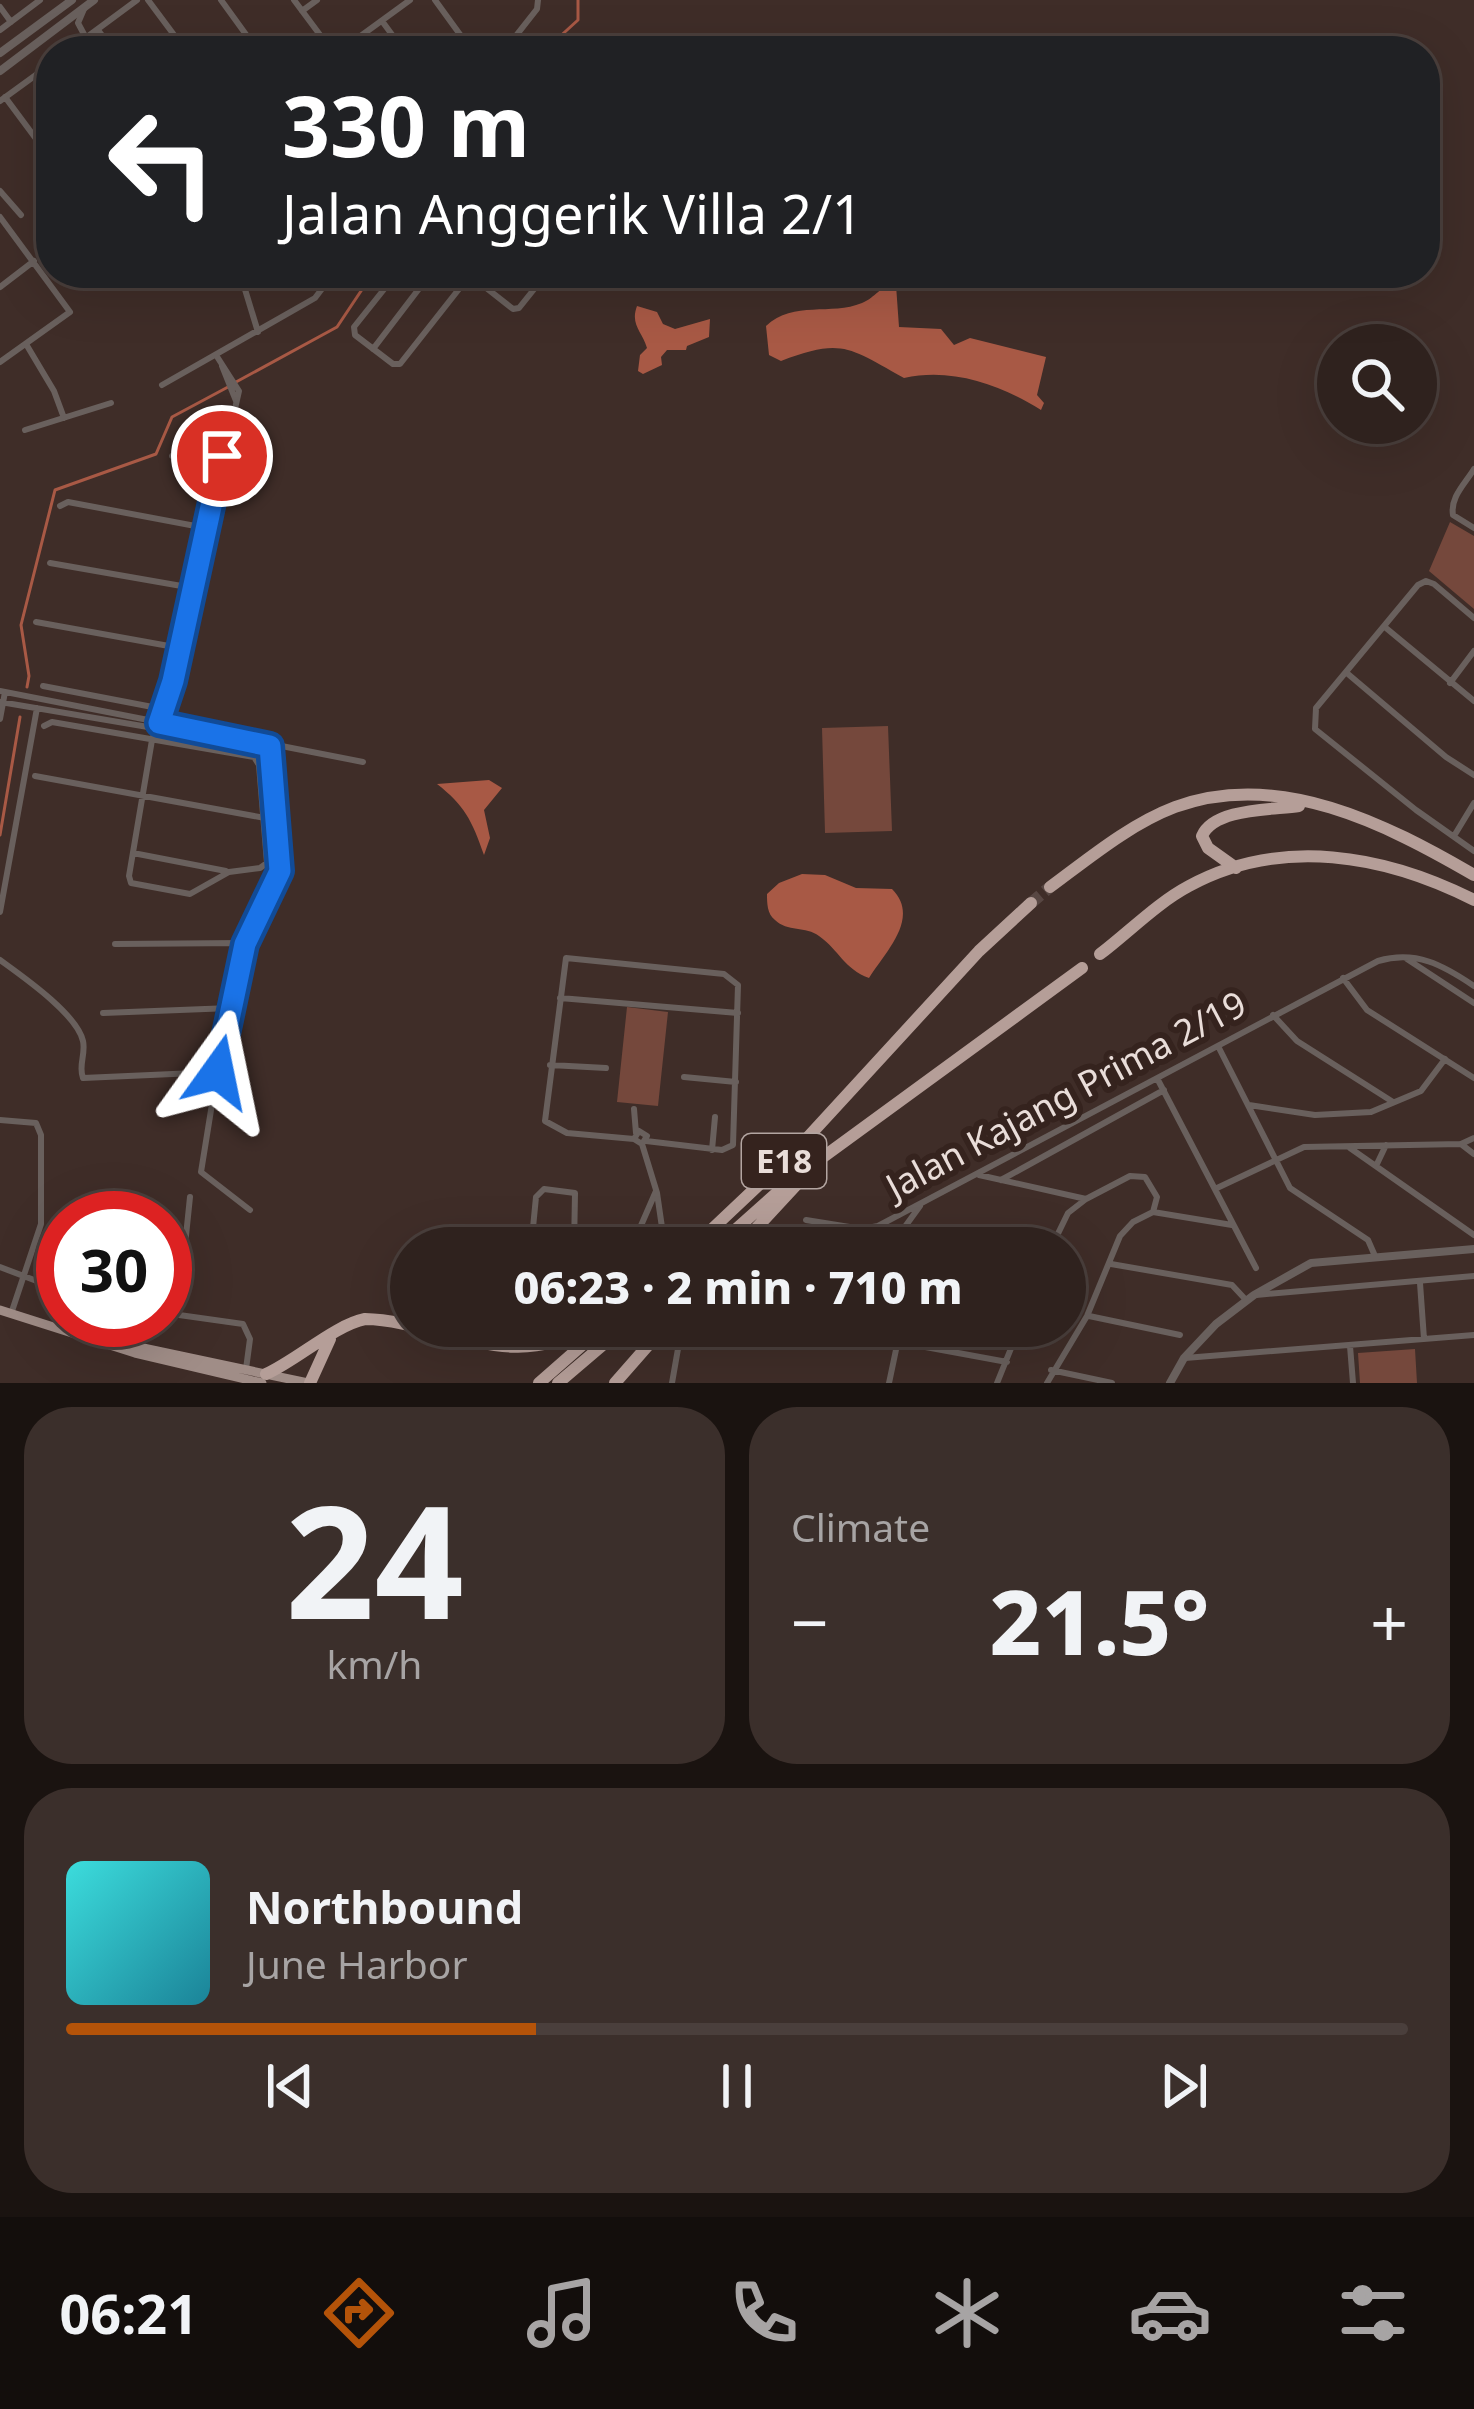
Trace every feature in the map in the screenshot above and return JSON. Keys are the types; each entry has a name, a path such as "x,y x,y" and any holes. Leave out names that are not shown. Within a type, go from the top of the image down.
{"highway":[{"path":"1050,887 1096,853 1174,807 1234,793 1357,814 1474,875"},
{"path":"1235,868 1204,843 1208,824 1314,804"},
{"path":"1100,954 1177,893 1235,868 1294,857 1383,862 1426,876 1474,900"},
{"name":"E18","path":"715,1227 798,1148 979,951 1031,903"},
{"name":"E18","path":"739,1227 789,1182 1082,968"},
{"path":"758,1227 817,1164"},
{"path":"264,1378 355,1321 390,1322"},
{"path":"309,1383 330,1337"},
{"path":"539,1382 580,1347"},
{"path":"559,1383 601,1347"},
{"path":"615,1383 647,1347"}],"main road":[{"path":"6,1312 36,1321"},
{"path":"120,1347 309,1383"},
{"path":"141,1347 246,1369 264,1378"}],"street":[{"path":"0,30 40,0"},
{"path":"0,53 72,0"},
{"path":"89,36 137,0"},
{"path":"148,0 175,36"},
{"path":"220,0 247,36"},
{"path":"294,0 323,36"},
{"path":"302,11 317,0"},
{"path":"359,36 410,0"},
{"path":"435,0 461,36"},
{"path":"516,36 537,9 538,0"},
{"path":"85,36 78,23 90,3"},
{"path":"46,36 90,3"},
{"path":"0,7 11,22"},
{"path":"382,21 393,36"},
{"path":"98,29 103,36"},
{"path":"0,71 36,44"},
{"path":"36,75 2,99 36,141"},
{"path":"0,190 21,215"},
{"path":"0,218 36,264"},
{"path":"0,287 34,261"},
{"path":"0,362 66,315 70,308 55,288"},
{"path":"245,288 258,332"},
{"path":"163,385 315,298 323,288"},
{"path":"385,288 354,327 355,335 393,364 400,364 458,288"},
{"path":"373,349 420,288"},
{"path":"487,288 519,308 535,288"},
{"path":"26,344 64,418"},
{"path":"217,355 236,396 180,648 152,740 131,883 190,894 230,872"},
{"path":"25,430 111,404"},
{"path":"172,456 220,467"},
{"path":"1474,469 1451,501 1453,514 1474,528"},
{"path":"60,506 68,502 206,528"},
{"path":"50,563 193,588"},
{"path":"1474,619 1426,581 1418,585 1316,708 1315,729 1474,851"},
{"path":"36,622 180,648"},
{"path":"1385,628 1474,701"},
{"path":"1450,682 1474,651"},
{"path":"1348,674 1474,775"},
{"path":"43,686 165,709"},
{"path":"0,715 3,691 362,762"},
{"path":"2,702 148,728 159,723"},
{"path":"0,912 37,708"},
{"path":"44,726 52,722 254,757 259,765 268,863 230,872 132,853"},
{"path":"250,1210 200,1172 212,1104 222,1081 218,1072 245,944 280,871 270,746"},
{"path":"35,776 265,818"},
{"path":"1454,836 1474,803"},
{"path":"115,944 245,944"},
{"path":"1404,957 1439,963 1474,986"},
{"path":"1404,957 1474,1003"},
{"name":"Jalan Kajang Prima 2/19","path":"806,1220 878,1226 1343,978 1378,961 1404,957"},
{"path":"571,958 724,974 738,985 738,1013 733,1145 728,1149 567,1133 547,1125 544,1112 550,1064 566,961 571,958"},
{"path":"0,960 81,1033 85,1047 80,1075 218,1072"},
{"path":"1343,978 1367,1010 1474,1078"},
{"path":"560,998 738,1013"},
{"path":"103,1013 231,1007"},
{"path":"1273,1015 1297,1041 1393,1102"},
{"path":"1218,1046 1290,1188 1367,1240 1376,1256"},
{"path":"1250,1106 1315,1115 1360,1114 1421,1091 1445,1059"},
{"path":"550,1064 606,1068"},
{"path":"685,1077 736,1082"},
{"path":"1157,1078 1256,1268"},
{"path":"1001,1180 1164,1090"},
{"path":"634,1109 664,1227"},
{"path":"712,1150 715,1117"},
{"path":"0,1120 36,1123 41,1135 41,1224 6,1312"},
{"path":"1217,1188 1298,1148 1461,1144 1474,1138"},
{"path":"1461,1144 1474,1154"},
{"path":"1376,1166 1386,1145"},
{"path":"1347,1146 1474,1235"},
{"path":"1061,1227 1068,1213 1086,1198 1138,1174 1157,1197 1153,1212"},
{"path":"976,1175 1086,1198"},
{"path":"533,1227 537,1192 544,1189 575,1193 574,1227"},
{"path":"641,1227 656,1190"},
{"path":"905,1227 922,1203"},
{"path":"1047,1383 1087,1316 1126,1228 1153,1212 1234,1225"},
{"path":"1170,1383 1184,1358 1216,1324 1311,1263 1474,1249"},
{"path":"1111,1264 1232,1286 1250,1298 1474,1276"},
{"path":"0,1267 36,1281"},
{"path":"1420,1281 1424,1339"},
{"path":"1087,1316 1180,1335"},
{"path":"192,1317 243,1324 250,1339 246,1369"},
{"path":"1184,1358 1474,1335"},
{"path":"1350,1346 1353,1383"},
{"path":"672,1383 678,1347"},
{"path":"890,1383 897,1347"},
{"path":"925,1347 1007,1362"},
{"path":"997,1383 1012,1347"},
{"path":"1051,1370 1112,1383"}],"shaded area":[{"path":"884,288 896,288 899,327 941,329 954,345 970,338 1046,357 1037,395 1044,403 1041,410 976,380 940,375 904,378 844,349 818,350 781,361 769,355 766,326 777,318 867,301"},
{"path":"637,306 657,312 663,324 675,329 710,319 709,337 686,350 667,350 662,365 643,374 638,371 640,355 647,348 636,323"},
{"path":"1450,522 1474,536 1474,609 1429,571"},
{"path":"888,726 892,831 825,833 822,728"},
{"path":"489,780 502,788 484,810 490,838 484,855 466,814 437,784"},
{"path":"802,874 825,875 856,888 892,889 900,900 902,923 869,978 853,970 819,936 785,926 770,915 767,894"},
{"path":"627,1007 668,1012 658,1106 617,1102"},
{"path":"1415,1349 1417,1383 1360,1383 1358,1353"}],"waterway":[{"path":"560,36 578,20 578,0"},
{"path":"236,382 337,327 363,288"},
{"path":"27,687 21,625 55,490 156,454 172,417 228,387"},
{"path":"0,835 20,717"}],"tunnel":[{"path":"1031,903 1050,887"}],"route":[{"path":"218,1072 245,944 280,871 270,746 159,723 173,681 222,456"}]}
